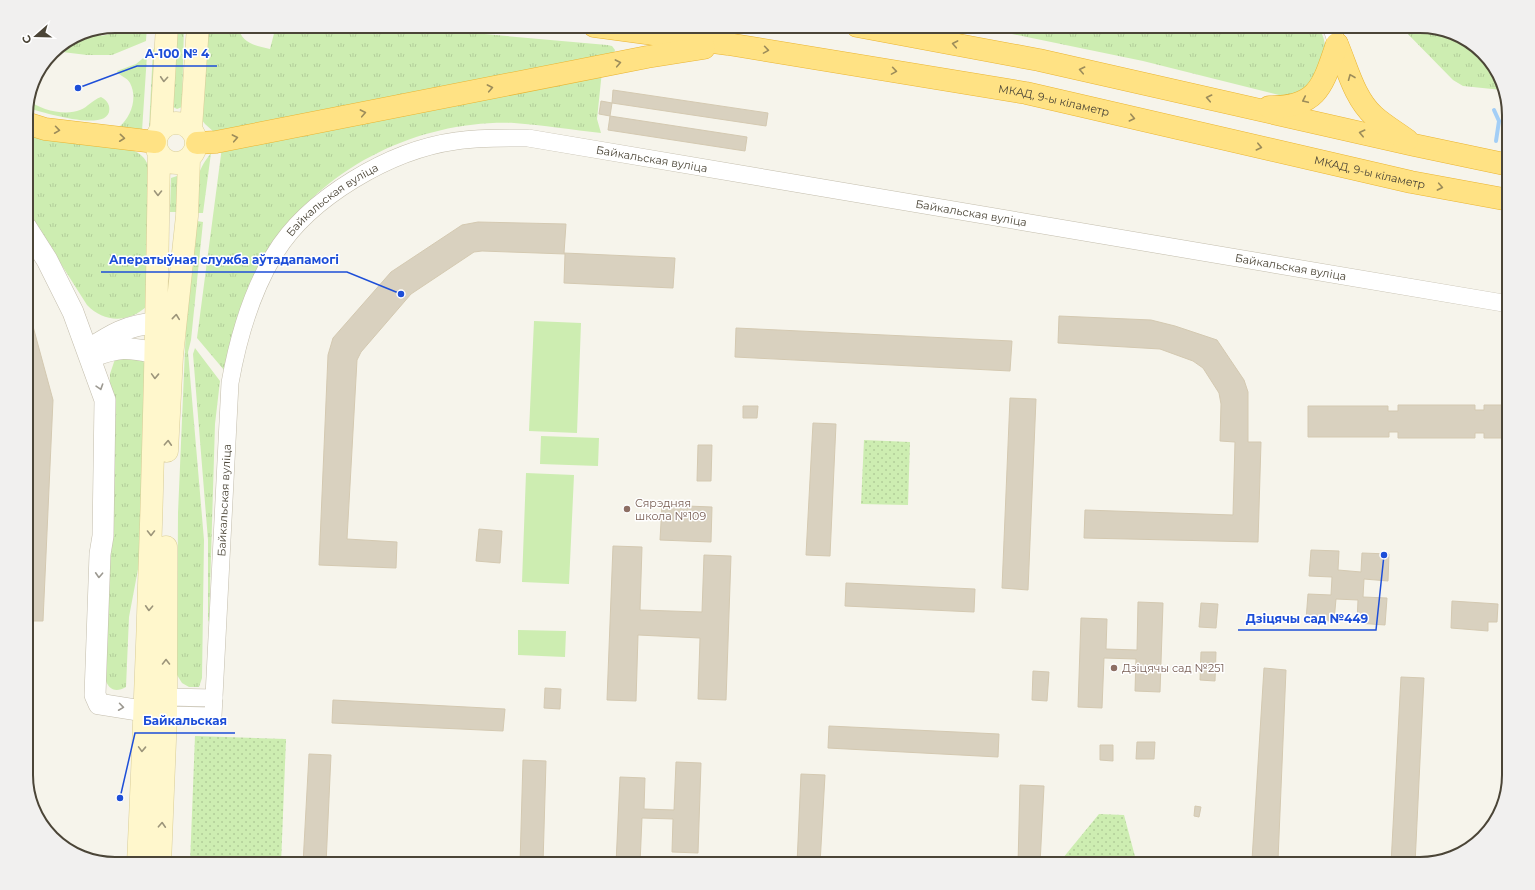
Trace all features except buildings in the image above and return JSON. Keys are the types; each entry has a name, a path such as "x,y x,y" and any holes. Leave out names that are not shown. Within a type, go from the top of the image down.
{"highway":[{"name":"МКАД, 9-ы кіламетр","path":"646,33 728,44 1026,93 1403,180 1502,199"},
{"path":"894,33 1039,60 1502,164"},
{"path":"1247,106 1278,107 1309,99 1324,82 1334,35"},
{"path":"1334,35 1355,88 1367,108 1374,116 1414,145"},
{"path":"192,143 216,142 647,57 728,44"},
{"path":"33,125 45,129 158,142"}],"main road":[{"path":"160,857 166,706 166,496 164,354 155,323 158,142 166,33"},
{"path":"138,857 151,570 150,497 164,354 187,216 198,33"},
{"path":"158,142 166,125 179,122 192,143"},
{"path":"158,142 169,162 176,163 192,143"}],"street":[{"name":"Байкальская вуліца","path":"166,706 213,716 230,383 237,345 250,305 274,255 294,227 318,204 348,184 383,164 416,151 455,141 492,138 528,138 1502,303"},
{"name":"Байкальская вуліца","path":"33,238 47,260 73,312 90,354 105,400 103,536 100,554 95,695 99,704 144,710 214,698"},
{"path":"73,312 91,325 116,332"},
{"path":"90,354 116,332 137,324 155,323"},
{"path":"90,354 113,348 128,347 164,354"}],"green space":[{"path":"114,33 147,33 146,41 112,55 87,55 62,52 84,39 101,35 101,36"},
{"path":"175,33 184,33 182,107 177,109 173,107"},
{"path":"205,33 240,33 245,40 250,43 259,47 270,49 274,33 472,33 607,45 612,46 615,50 614,53 215,133 201,119"},
{"path":"1007,33 1321,33 1325,42 1322,67 1312,91 1283,96 1143,61"},
{"path":"1407,33 1441,36 1461,44 1482,61 1494,79 1498,90 1463,86 1453,80"},
{"path":"158,43 153,120 149,127 153,50"},
{"path":"147,55 142,131 119,127 130,113 133,95 129,81 117,71 136,64"},
{"path":"602,71 597,119 601,133 514,123 480,124 447,129 414,138 382,151 352,167 325,187 300,210 279,237 224,370 197,338 222,147"},
{"path":"101,97 108,103 109,106 108,115 101,119 89,121 60,117 33,110 34,105 53,111 74,112 83,109"},
{"path":"33,132 132,150 143,157 149,166 152,175 147,306 132,316 117,319 101,315 87,305 33,220"},
{"path":"211,153 203,213 197,213 197,181 201,168"},
{"path":"177,176 179,177 179,212 170,212 171,178"},
{"path":"197,221 203,222 191,340 188,352 204,540 202,678 199,687 189,687 182,683 177,675 178,513 186,326"},
{"path":"534,321 581,323 577,433 529,431"},
{"path":"195,348 220,381 215,424 209,622 208,540 193,354"},
{"path":"134,356 143,361 146,367 139,564 129,617 126,687 116,690 110,688 105,678 110,374 115,359"},
{"path":"541,436 599,438 598,466 540,464"},
{"path":"864,440 910,442 908,505 861,504"},
{"path":"526,473 574,475 569,584 522,582"},
{"path":"518,630 566,631 565,657 518,655"},
{"path":"195,736 286,739 281,857 190,857"},
{"path":"1099,814 1124,815 1135,857 1064,857"}],"waterway":[{"path":"1494,110 1499,121 1496,141"}],"place":[{"name":"А-100 № 4","path":"78,88"},
{"name":"Аператыўная служба аўтадапамогі","path":"401,294"},
{"name":"Сярэдняя школа №109","path":"627,509"},
{"name":"Дзіцячы сад №449","path":"1384,555"},
{"name":"Дзіцячы сад №251","path":"1114,668"},
{"name":"Байкальская","path":"120,798"}]}
